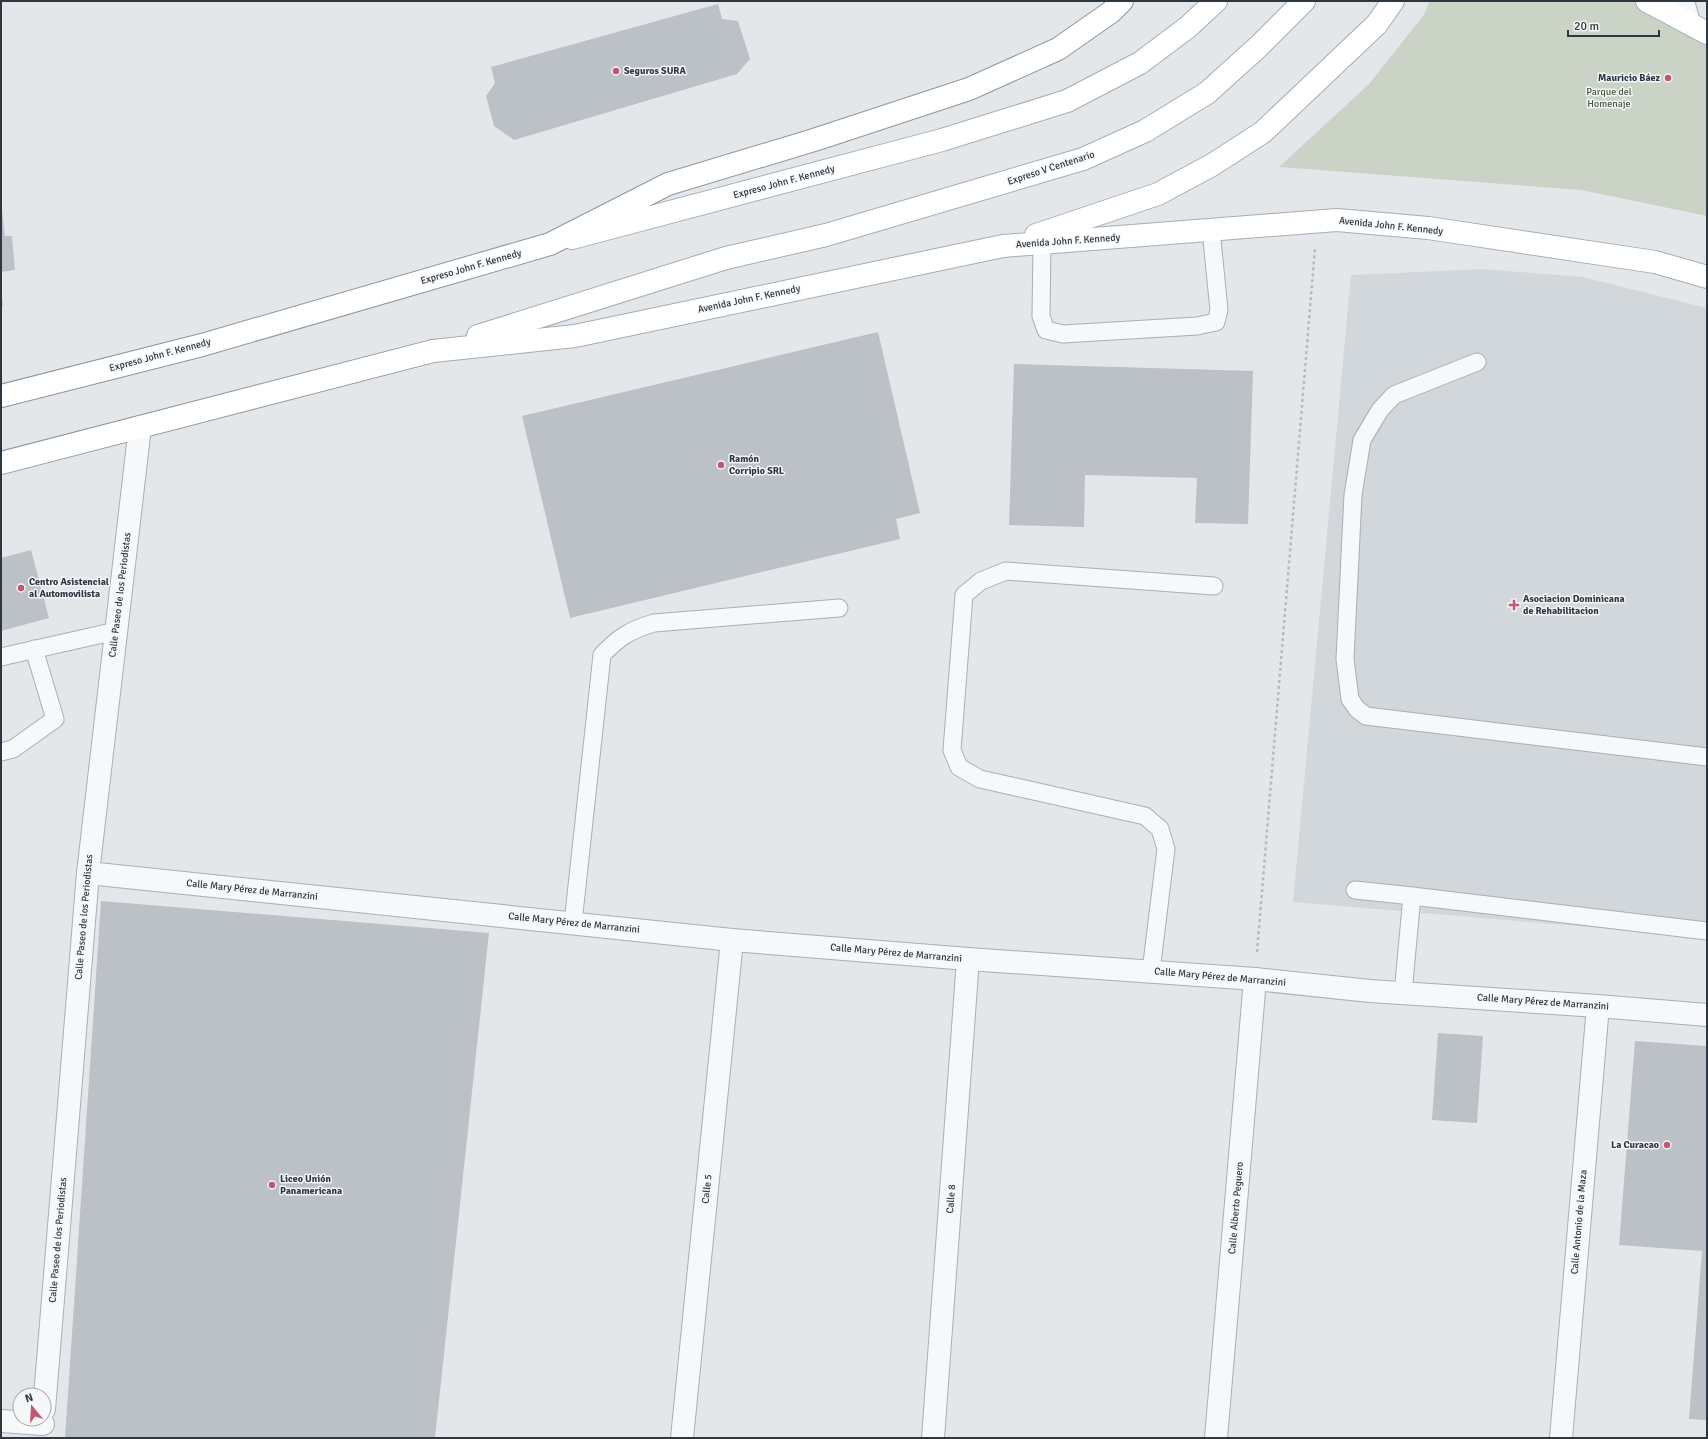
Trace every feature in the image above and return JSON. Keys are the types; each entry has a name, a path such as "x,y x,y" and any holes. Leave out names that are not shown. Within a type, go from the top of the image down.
{"main road":[{"path":"550,244 668,184 814,140 969,89 1058,49 1111,12 1122,1"},
{"name":"Expreso John F. Kennedy","path":"1,396 202,344 550,244 942,140 1067,102 1140,63 1188,27 1216,1"},
{"name":"Expreso V Centenario","path":"433,351 726,258 826,235 1083,160 1145,131 1207,93 1304,1"},
{"path":"1002,246 1158,194 1212,165 1264,132 1377,24 1393,1"},
{"path":"1647,1 1698,28"},
{"name":"Avenida John F. Kennedy","path":"433,351 575,336 1002,246 1337,220 1428,228 1655,262 1707,277"},
{"path":"1,463 433,351"}],"street":[{"path":"1682,1 1698,28"},
{"name":"Calle Paseo de los Periodistas","path":"46,1387 88,873 140,427"},
{"name":"Calle Mary Pérez de Marranzini","path":"88,873 732,940 968,959 1255,979 1403,993 1707,1015"},
{"name":"Calle 5","path":"682,1438 732,940"},
{"name":"Calle 8","path":"933,1438 968,959"},
{"name":"Calle Alberto Peguero","path":"1216,1438 1255,979"},
{"name":"Calle Antonio de la Maza","path":"1561,1438 1598,1006"},
{"path":"1,1421 12,1421"}],"lane":[{"path":"1042,243 1041,316 1046,330 1063,334 1197,326 1216,322 1219,310 1211,230"},
{"path":"1478,362 1394,395 1380,410 1362,440 1353,495 1345,659 1350,699 1356,709 1366,716 1707,757"},
{"path":"1151,971 1166,849 1160,829 1145,816 980,779 959,767 952,750 964,595 981,581 1006,571 1214,586"},
{"path":"573,923 602,655 616,640 635,629 654,623 839,608"},
{"path":"1,657 116,631"},
{"path":"1,752 13,749 55,719 34,649"},
{"path":"1355,890 1707,931"},
{"path":"1403,993 1412,896"}],"path":[{"path":"1255,979 1317,222"}],"shaded area":[{"name":"Asociacion Dominicana de Rehabilitacion","path":"1482,269 1583,277 1707,308 1707,937 1293,902 1351,275"}],"green space":[{"name":"Parque del Homenaje","path":"1430,1 1636,1 1707,41 1707,216 1581,190 1279,167 1369,84 1423,16"}],"building":[{"name":"Seguros SURA","path":"718,4 722,19 738,21 750,59 737,74 514,140 494,126 486,96 495,83 491,67"},
{"path":"1,203 5,236 12,236 15,270 1,272"},
{"path":"1,289 3,306 1,306"},
{"name":"Ramón Corripio SRL","path":"878,332 920,513 896,519 900,539 570,618 522,416"},
{"path":"1014,364 1253,371 1248,524 1195,523 1197,478 1085,475 1084,527 1009,525"},
{"name":"Centro Asistencial al Automovilista","path":"31,550 49,618 1,631 1,558"},
{"name":"Liceo Unión Panamericana","path":"101,901 489,933 435,1438 65,1438"},
{"path":"1438,1033 1483,1036 1477,1123 1432,1120"},
{"name":"La Curacao","path":"1635,1041 1707,1046 1707,1420 1689,1419 1702,1251 1619,1245"}],"place":[{"name":"Seguros SURA","path":"616,71"},
{"name":"Mauricio Báez","path":"1668,78"},
{"name":"Ramón Corripio SRL","path":"721,465"},
{"name":"Centro Asistencial al Automovilista","path":"21,588"},
{"name":"Asociacion Dominicana de Rehabilitacion","path":"1514,605"},
{"name":"La Curacao","path":"1667,1145"},
{"name":"Liceo Unión Panamericana","path":"272,1185"}]}
